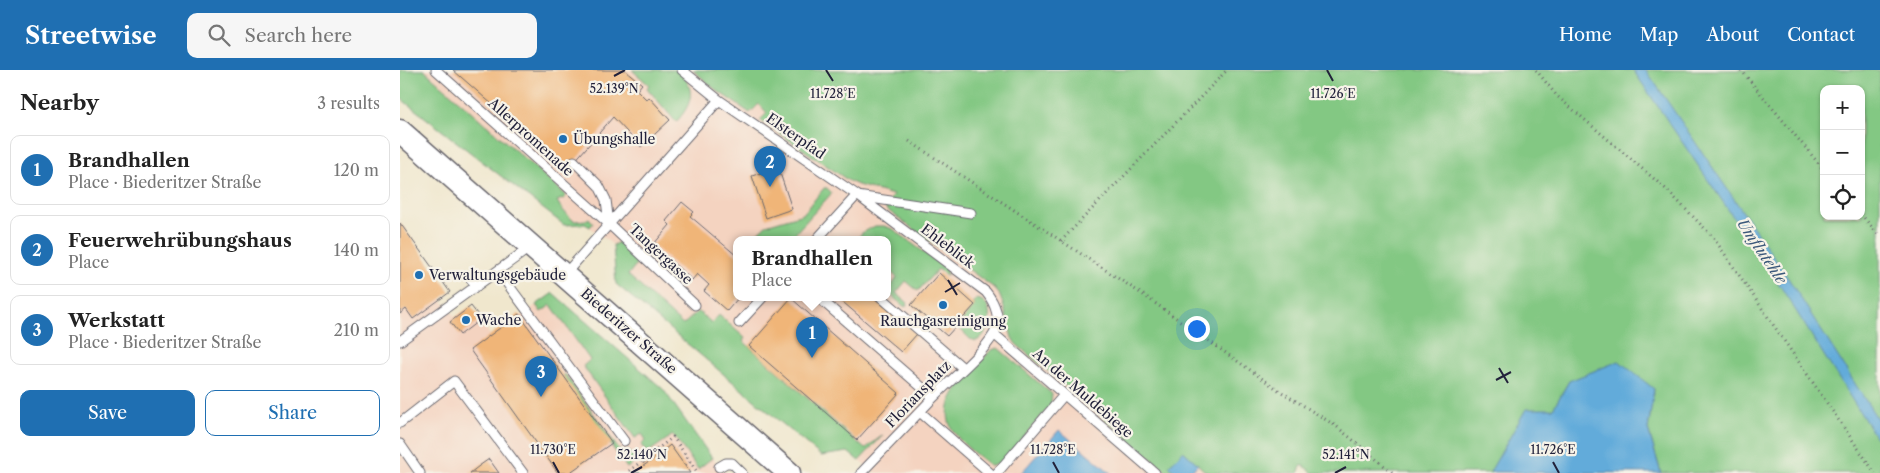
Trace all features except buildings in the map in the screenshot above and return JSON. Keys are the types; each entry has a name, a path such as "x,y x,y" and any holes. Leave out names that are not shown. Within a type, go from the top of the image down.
{"street":[{"name":"Biederitzer Straße","path":"400,131 789,473"}],"lane":[{"name":"Allerpromenade","path":"436,70 609,224"},
{"name":"Elsterpfad","path":"682,70 719,100 857,196"},
{"path":"564,274 719,100"},
{"path":"574,161 599,186 606,200 609,224"},
{"path":"819,236 857,196 971,213"},
{"name":"Ehleblick","path":"857,196 986,292 996,310 998,322 994,334"},
{"name":"Tangergasse","path":"609,224 695,305"},
{"path":"400,341 532,246"},
{"path":"498,271 624,441"},
{"path":"470,278 477,286"},
{"path":"739,323 759,301"},
{"path":"823,301 933,398"},
{"path":"886,301 963,368"},
{"name":"Floriansplatz","path":"861,473 994,334"},
{"name":"An der Muldebiege","path":"994,334 1155,473"},
{"path":"400,423 454,381 523,473"},
{"path":"996,473 1064,395"},
{"path":"920,412 990,473"},
{"path":"400,444 420,473"},
{"path":"719,467 726,463 732,463 742,473"}],"path":[{"path":"1061,241 1228,70"},
{"path":"1536,70 1557,96 1667,190 1713,237 1875,473"},
{"path":"1741,70 1820,165"},
{"path":"909,141 1157,304 1280,391 1336,426 1393,473"},
{"path":"1865,219 1880,237"},
{"path":"629,471 673,437 698,473"},
{"path":"685,466 690,462"}],"shaded area":[{"path":"400,70 741,70 893,195 887,203 1298,473 874,473 848,452 821,456 616,284 613,245 586,224 564,225 400,98"},
{"path":"400,223 450,292 441,299 455,317 471,306 490,335 553,293 663,389 723,473 400,473"}],"green space":[{"path":"400,70 424,70 566,195 565,198 557,201 562,209 574,221 589,218 593,223 590,227 585,224 564,225 400,98"},
{"path":"632,70 677,70 683,76 688,83 690,96 686,109 676,122 647,88 649,85"},
{"path":"693,70 1880,70 1880,473 1661,473 1648,429 1654,389 1569,381 1553,409 1491,473 1313,473 1302,465 1298,473 1207,473 1183,451 1169,466 1176,473 1168,473 1016,344 1012,338 999,294 994,288 886,209 893,195 849,181 760,120 767,113 759,104 750,113 716,90"},
{"path":"824,188 831,192 793,236 754,236 766,225 803,214"},
{"path":"875,226 893,229 946,269 947,276 938,269 918,291 906,281 896,293 908,303 905,307 891,295 891,286 897,278 891,272 891,236 860,236"},
{"path":"619,242 638,262 628,275 683,325 698,311 712,323 719,315 745,338 743,341 865,449 883,435 859,461 848,452 821,456 616,284 613,245"},
{"path":"553,293 663,389 712,458 698,469 673,435 647,453 641,445 646,440 642,434 635,438 583,366 590,360 551,305 541,312 536,305"},
{"path":"977,299 983,301 987,306 989,319 985,333 976,341 970,339 957,326 975,305 972,303"},
{"path":"998,348 1052,394 1051,405 1001,463 992,466 959,439 950,423 948,412 951,400 965,378 991,350"},
{"path":"565,374 620,451 630,452 636,461 627,468 563,376"}],"water":[{"name":"Umflutehle","path":"1633,70 1646,70 1788,278 1880,423 1880,444 1779,284"},
{"path":"1619,361 1654,389 1648,429 1661,473 1490,472 1526,409 1553,409 1569,381"},
{"path":"1059,430 1111,473 1021,473"},
{"path":"1183,451 1198,464 1190,473 1176,473 1169,466"}],"place":[{"name":"Übungshalle","path":"563,139"},
{"name":"Feuerwehrübungshaus","path":"770,187"},
{"name":"Verwaltungsgebäude","path":"419,275"},
{"name":"Rauchgasreinigung","path":"943,305"},
{"name":"Wache","path":"466,320"},
{"name":"Brandhallen","path":"812,358"},
{"name":"Werkstatt","path":"541,397"}]}
